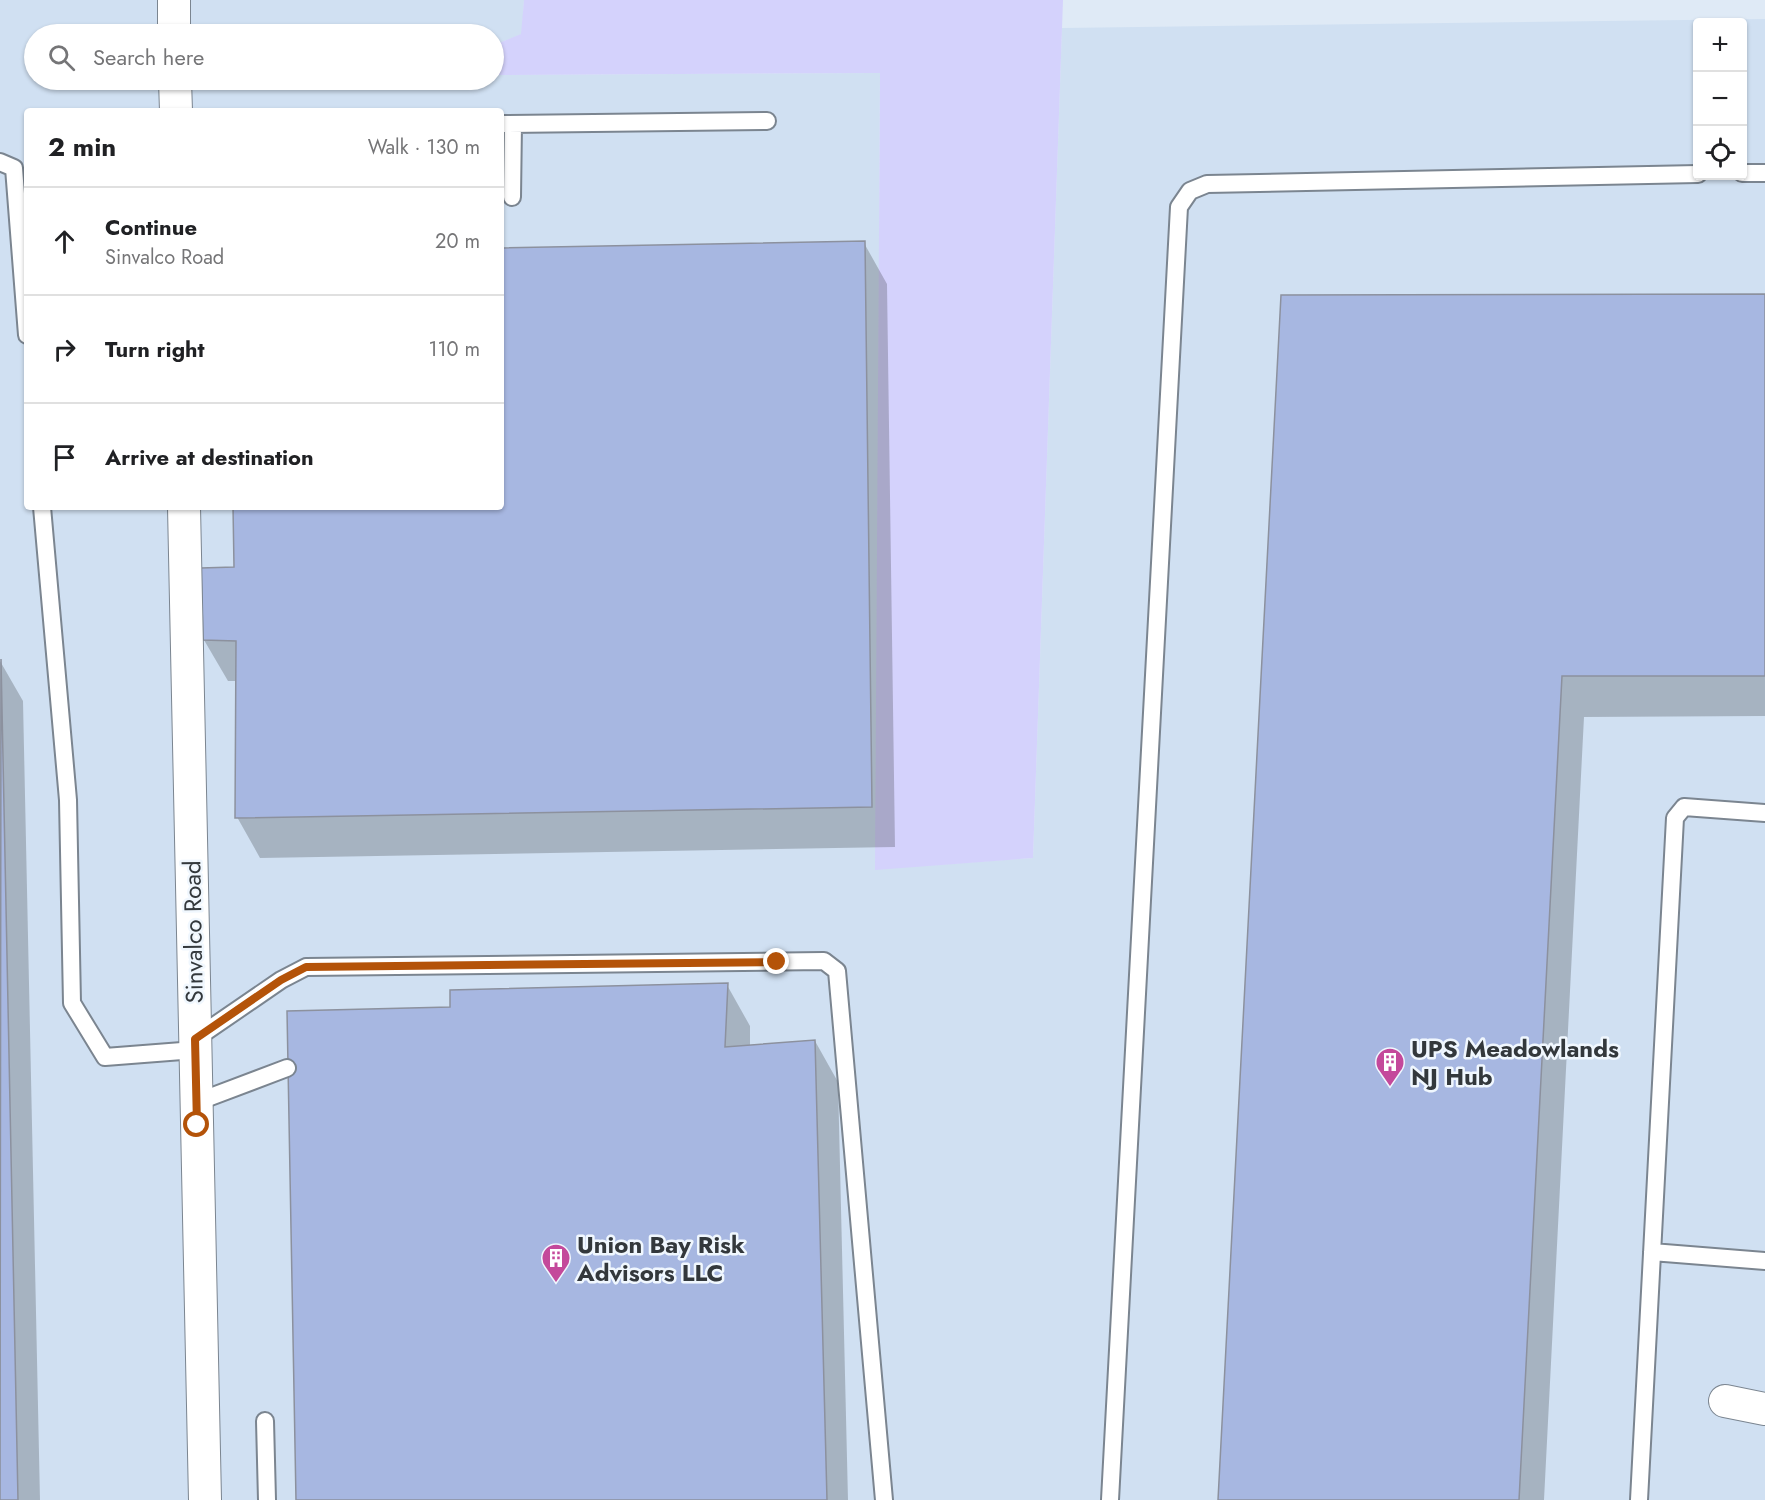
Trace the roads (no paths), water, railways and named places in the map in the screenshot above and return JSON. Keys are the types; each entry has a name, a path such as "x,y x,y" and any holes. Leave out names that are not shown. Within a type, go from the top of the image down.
{"street":[{"path":"174,0 174,24"},
{"path":"175,90 176,108"},
{"name":"Sinvalco Road","path":"184,510 205,1500"},
{"path":"1725,1401 1765,1409"}],"lane":[{"path":"512,197 507,124 767,121"},
{"path":"0,162 14,168 24,296"},
{"path":"1747,173 1765,173"},
{"path":"1110,1500 1179,207 1190,191 1207,184 1693,174"},
{"path":"42,510 68,800 72,1004 105,1057 195,1045 281,980 306,967 824,961 837,971 884,1500"},
{"path":"1639,1500 1675,818 1684,807 1765,813"},
{"path":"197,1102 287,1068"},
{"path":"1652,1252 1765,1260"},
{"path":"265,1421 267,1500"}],"place":[{"name":"UPS Meadowlands NJ Hub","path":"1390,1088"},
{"name":"Union Bay Risk Advisors LLC","path":"556,1284"}]}
